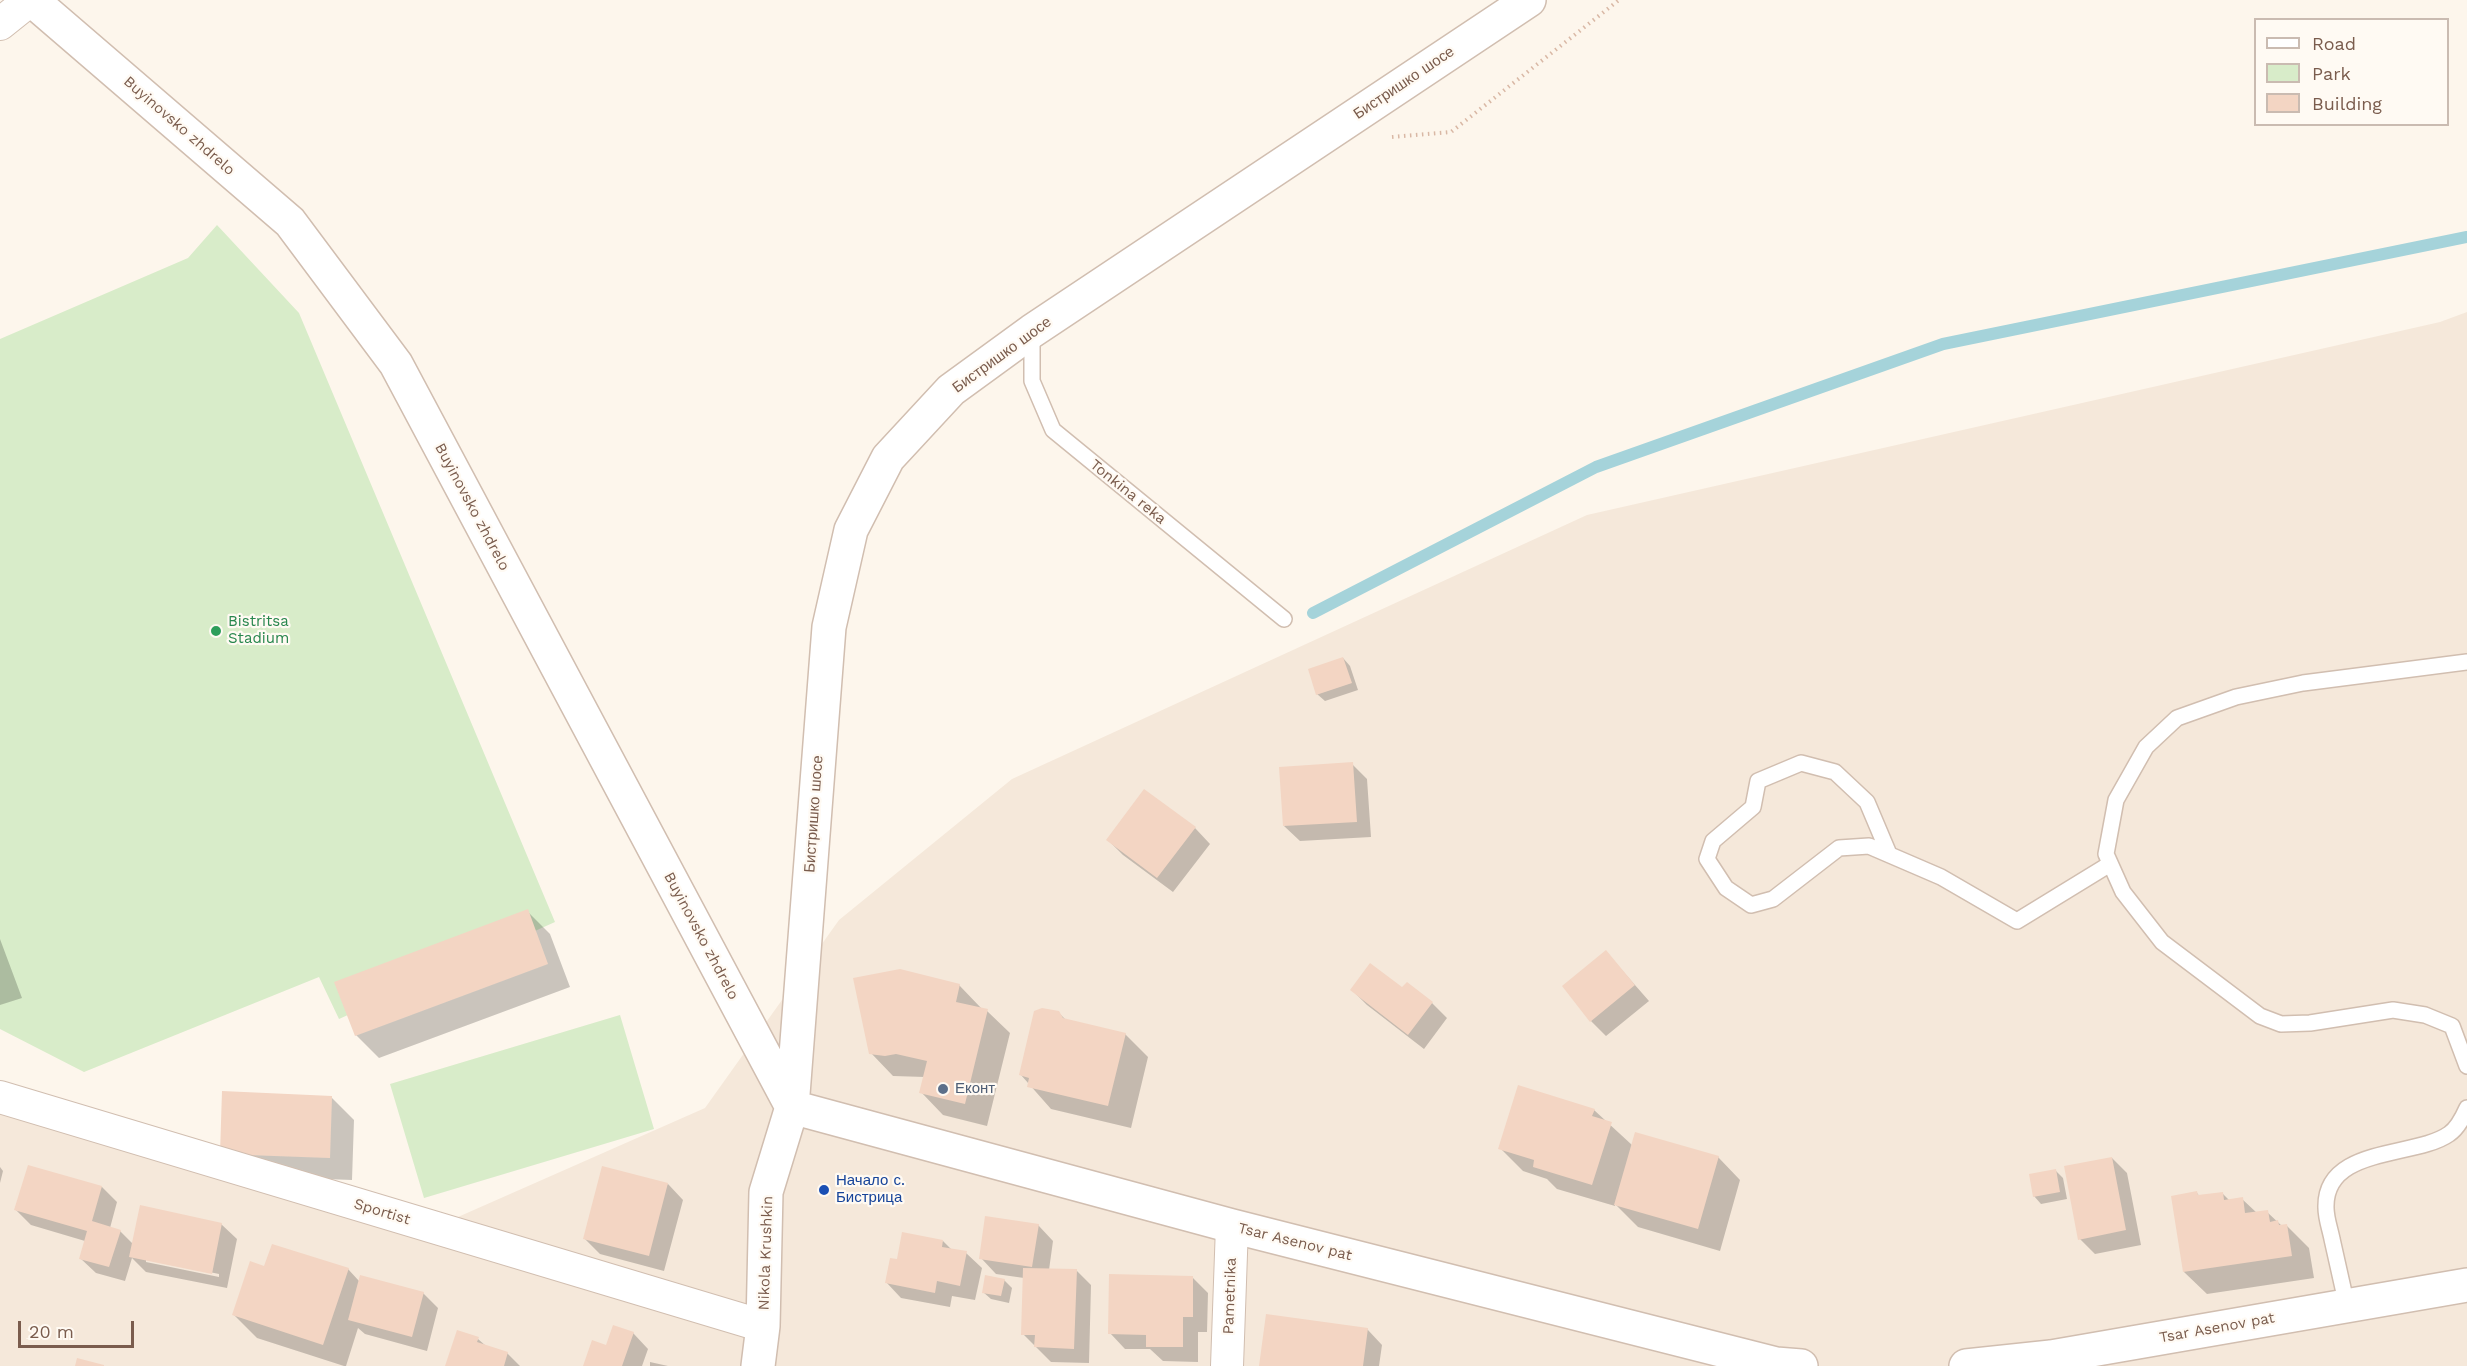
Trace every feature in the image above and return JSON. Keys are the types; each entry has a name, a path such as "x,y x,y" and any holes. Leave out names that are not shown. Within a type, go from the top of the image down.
{"street":[{"path":"0,24 31,0"},
{"name":"Buyinovsko zhdrelo","path":"31,0 290,222 396,364 792,1107"},
{"name":"Бистришко шосе","path":"792,1107 829,627 851,530 888,458 951,390 1032,331 1529,0"},
{"name":"Sportist","path":"0,1097 764,1326"},
{"name":"Tsar Asenov pat","path":"792,1107 1232,1226 1776,1364 1801,1366"},
{"name":"Nikola Krushkin","path":"758,1366 764,1326 766,1192 792,1107"},
{"name":"Pametnika","path":"1227,1366 1232,1226"},
{"name":"Tsar Asenov pat","path":"1966,1366 2051,1357 2467,1285"}],"lane":[{"name":"Tonkina reka","path":"1032,331 1032,381 1053,430 1284,619"},
{"path":"2467,662 2303,683 2236,697 2177,718 2146,747 2116,800 2106,854 2123,892 2162,942 2260,1016 2281,1024 2310,1023 2392,1010 2425,1015 2452,1026 2467,1066"},
{"path":"1889,854 1867,802 1835,772 1801,763 1758,781 1753,807 1713,841 1707,859 1726,888 1751,904 1773,899 1839,848 1869,846 1941,877 2017,921 2110,864"},
{"path":"2347,1306 2326,1207 2329,1189 2344,1168 2386,1152 2432,1142 2450,1133 2463,1119 2467,1108"}],"path":[{"path":"1382,138 1451,132 1619,0"}],"shaded area":[{"path":"2467,312 2467,1366 0,1366 0,1085 433,1228 705,1108 839,920 1012,779 1587,515 2440,322"}],"green space":[{"name":"Bistritsa Stadium","path":"217,225 299,313 555,922 339,1019 319,977 84,1072 0,1029 0,339 188,258"},
{"path":"620,1015 654,1129 424,1198 390,1084"}],"building":[{"path":"1343,657 1352,683 1316,695 1308,669"},
{"path":"1353,762 1357,822 1283,826 1279,767"},
{"path":"1144,789 1196,827 1157,878 1106,840"},
{"path":"528,909 548,964 355,1036 334,982"},
{"path":"1606,950 1635,985 1590,1022 1562,986"},
{"path":"1370,963 1402,987 1407,982 1433,1002 1408,1035 1350,990"},
{"path":"900,969 960,984 956,1002 988,1009 965,1104 919,1093 927,1061 896,1054 885,1056 869,1054 853,978"},
{"path":"1042,1008 1059,1011 1063,1018 1126,1033 1108,1106 1027,1087 1029,1078 1019,1075 1034,1011"},
{"path":"1518,1085 1595,1109 1592,1116 1612,1122 1592,1185 1533,1167 1534,1160 1498,1149"},
{"path":"222,1091 332,1096 330,1158 220,1154"},
{"path":"1635,1132 1719,1156 1698,1229 1614,1205"},
{"path":"2112,1157 2126,1230 2078,1240 2064,1166"},
{"path":"28,1165 102,1186 92,1221 121,1230 109,1267 79,1259 87,1231 14,1210"},
{"path":"602,1166 668,1183 649,1256 583,1239"},
{"path":"2056,1169 2060,1192 2033,1197 2029,1174"},
{"path":"2197,1191 2198,1195 2223,1192 2224,1200 2243,1197 2245,1213 2268,1210 2270,1222 2278,1220 2279,1225 2287,1224 2292,1256 2183,1272 2171,1196"},
{"path":"140,1205 222,1223 212,1274 129,1257"},
{"path":"985,1216 1039,1224 1032,1267 979,1259"},
{"path":"902,1232 943,1240 942,1247 967,1251 960,1286 937,1281 935,1293 885,1283 890,1258 897,1259"},
{"path":"272,1244 349,1268 323,1345 232,1315 250,1261 264,1266"},
{"path":"1023,1268 1077,1269 1074,1349 1034,1347 1035,1335 1021,1335"},
{"path":"1109,1274 1193,1276 1193,1317 1183,1317 1183,1347 1146,1347 1146,1335 1108,1334"},
{"path":"360,1275 424,1292 412,1337 348,1320"},
{"path":"985,1275 1005,1279 1001,1296 982,1293"},
{"path":"1266,1314 1368,1328 1363,1366 1259,1366"},
{"path":"613,1325 634,1332 622,1366 583,1366 592,1340 606,1345"},
{"path":"457,1330 479,1337 477,1342 508,1352 504,1366 445,1366"},
{"path":"77,1358 104,1365 104,1366 75,1366"}],"waterway":[{"path":"1313,613 1596,467 1943,344 2467,237"}],"place":[{"name":"Bistritsa Stadium","path":"216,631"},
{"name":"Еконт","path":"943,1089"},
{"name":"Начало с. Бистрица","path":"824,1190"}]}
